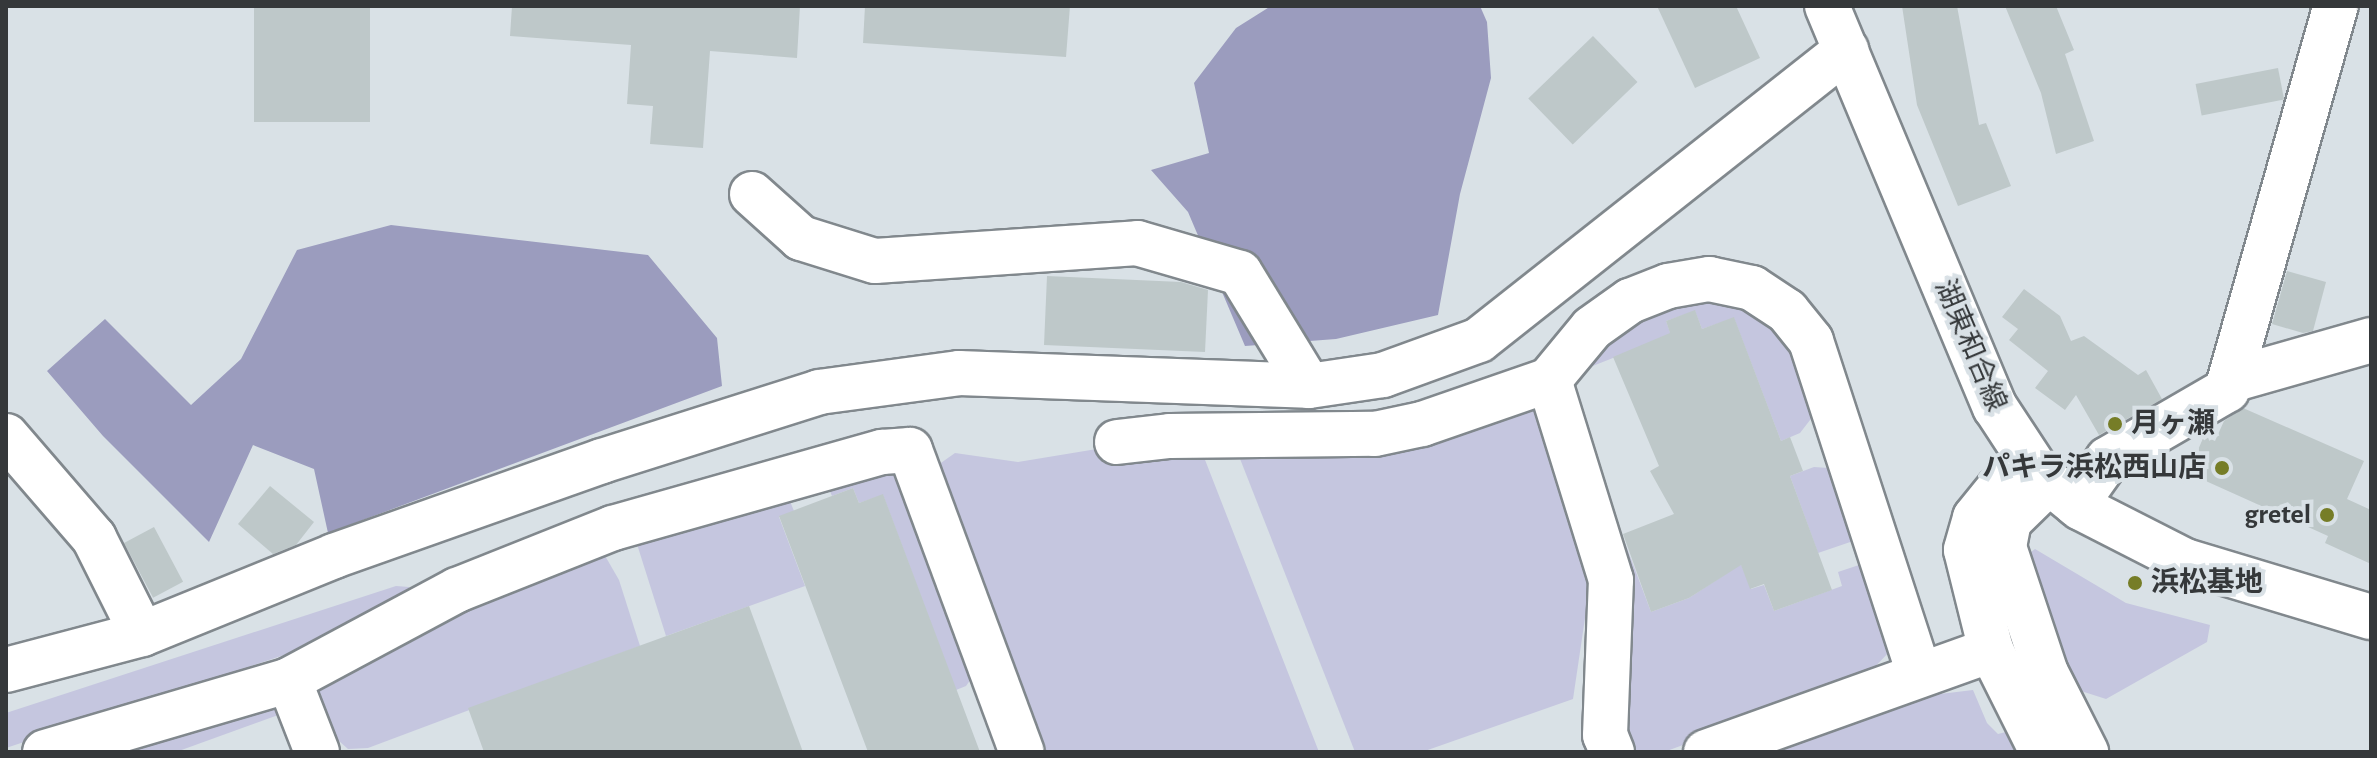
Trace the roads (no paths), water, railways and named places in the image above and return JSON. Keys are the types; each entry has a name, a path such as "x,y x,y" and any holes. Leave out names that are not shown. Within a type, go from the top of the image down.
{"street":[{"name":"湖東和合線","path":"1827,6 1995,407 2051,483"},
{"path":"2042,752 1991,650 1966,550 1975,518 1999,488 2051,483 2108,459 2218,398 2231,380 2336,6"},
{"path":"6,670 142,634 408,530 819,392 959,373 1309,386 1383,375 1479,340 1846,50"},
{"path":"752,194 801,238 875,261 1137,243 1240,273 1309,386"},
{"path":"1117,442 1170,436 1375,434 1422,424 1549,380 1592,328 1630,301 1668,286 1709,279 1752,288 1787,311 1811,341 1919,674"},
{"path":"2231,380 2371,340"},
{"path":"1549,380 1611,580 1605,735 1612,752"},
{"path":"6,436 94,538 142,634"},
{"path":"45,752 289,680 457,590 613,528 882,452 910,450 1022,752"},
{"path":"2051,483 2185,561 2371,617"},
{"path":"2051,483 2009,521 2004,547 2046,673 2086,752"},
{"path":"1706,752 1991,650"},
{"path":"289,680 317,752"}],"place":[{"name":"月ヶ瀬","path":"2115,424"},
{"name":"パキラ浜松西山店","path":"2222,468"},
{"name":"gretel","path":"2327,515"},
{"name":"浜松基地","path":"2135,583"}]}
